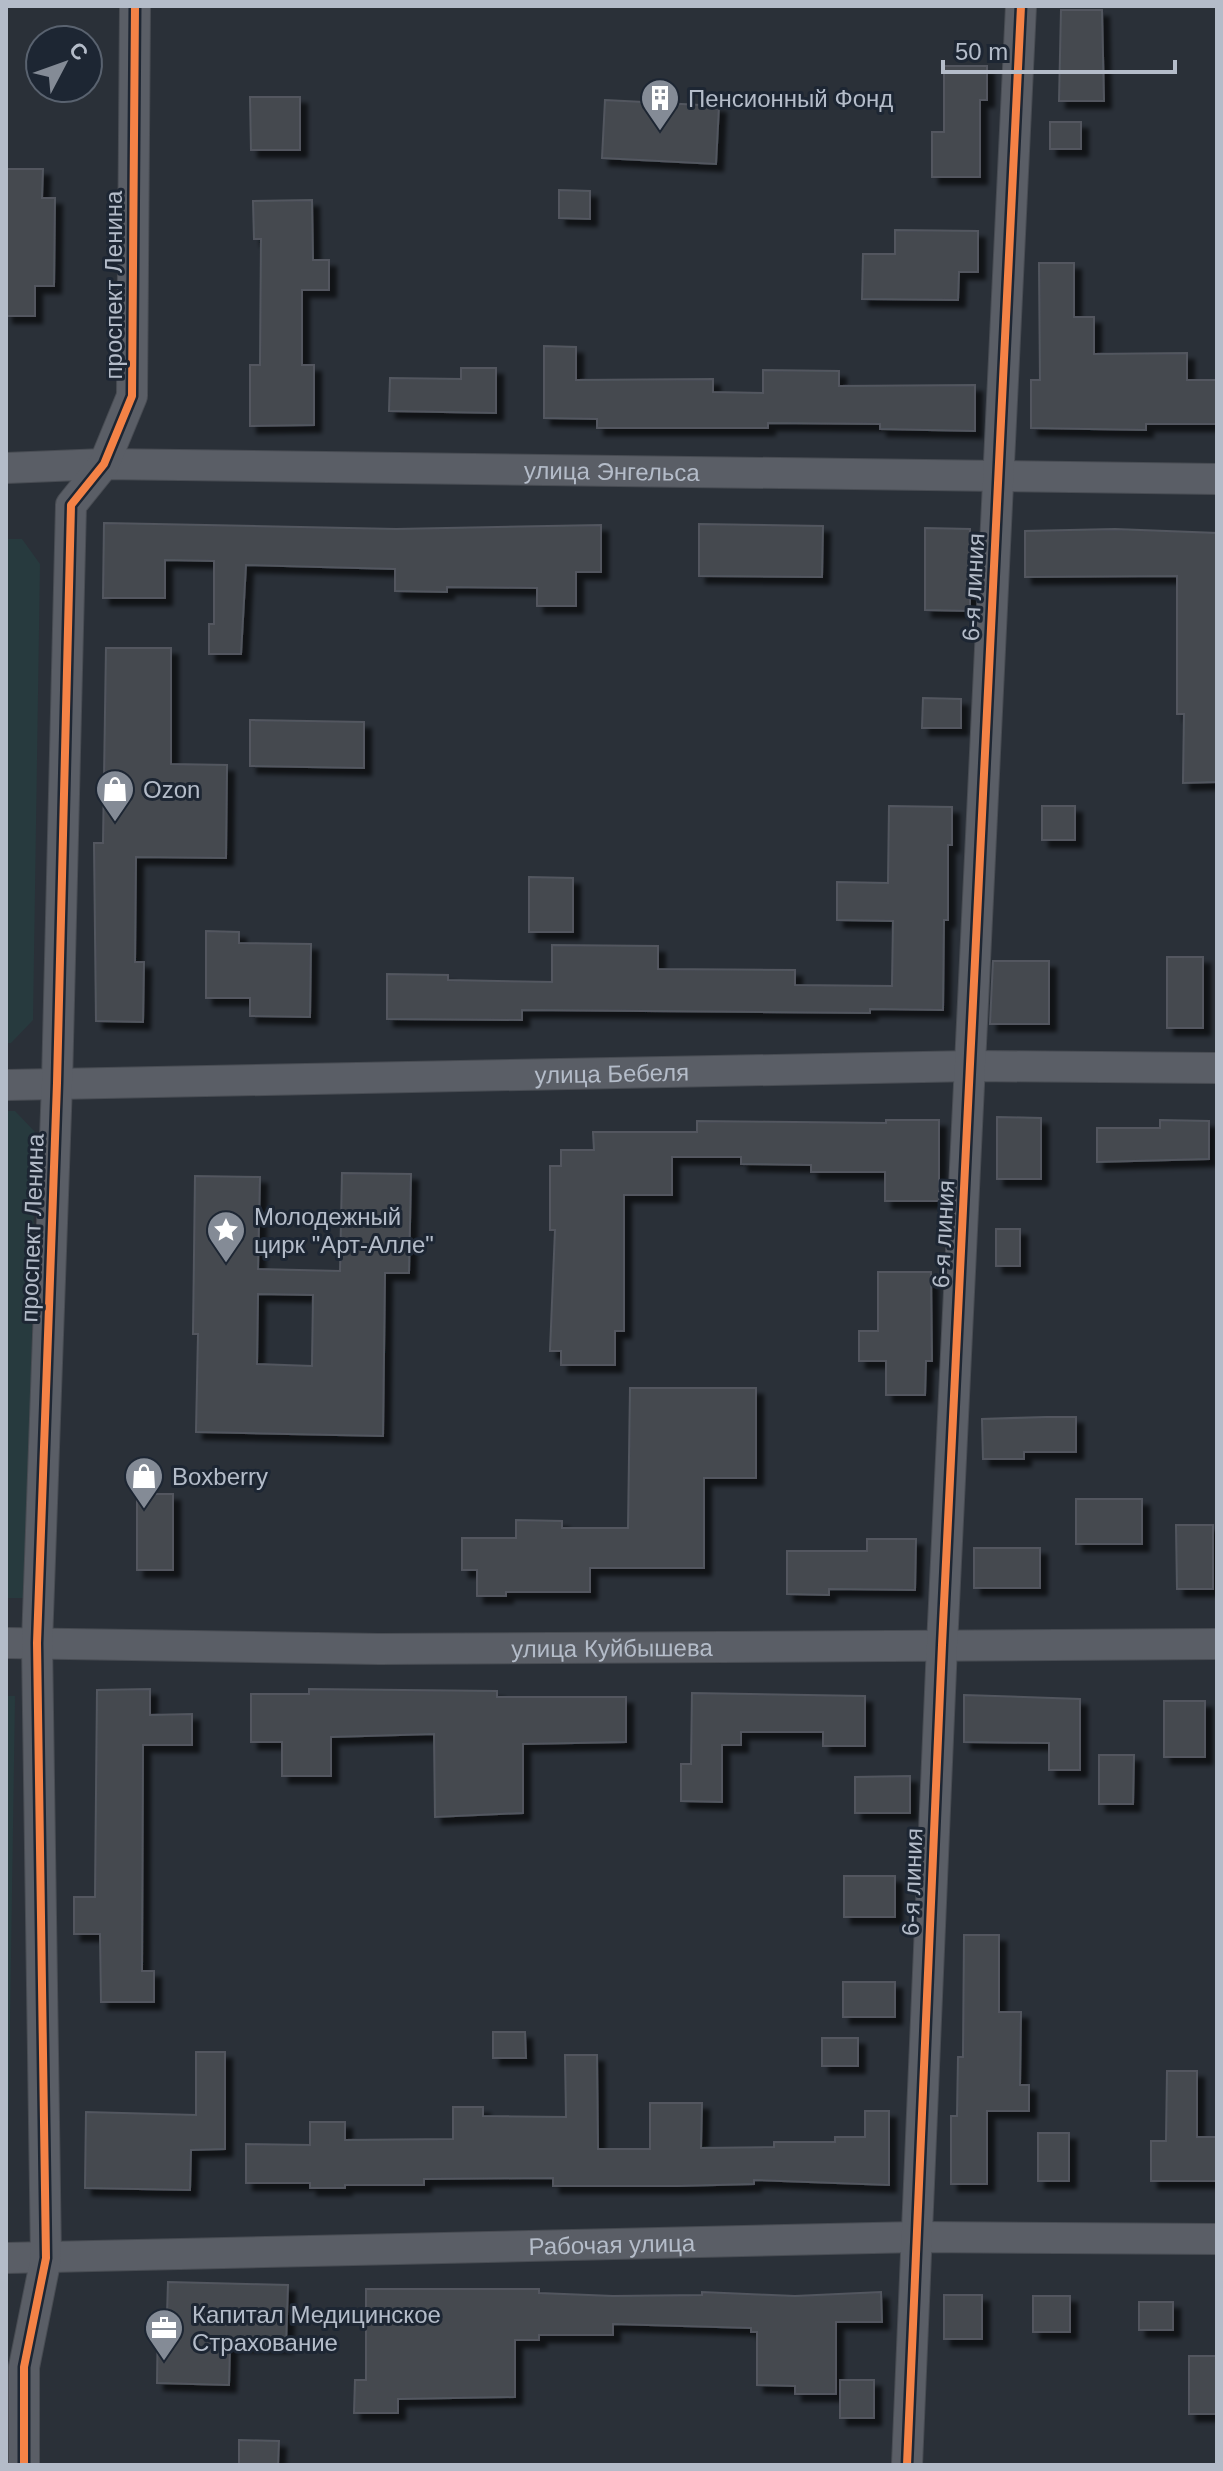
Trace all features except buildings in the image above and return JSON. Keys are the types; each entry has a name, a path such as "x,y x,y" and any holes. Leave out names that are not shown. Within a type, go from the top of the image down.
{"street":[{"name":"проспект Ленина","path":"24,2465 15,2370 46,2258 37,1643 57,1083 71,505 104,464 132,396 135,6"},
{"name":"6-я линия","path":"907,2465 942,1645 1021,6"},
{"name":"улица Энгельса","path":"6,468 104,464 1217,479"},
{"name":"улица Бебеля","path":"6,1085 972,1066 1217,1068"},
{"name":"улица Куйбышева","path":"6,1643 379,1649 1217,1644"},
{"name":"Рабочая улица","path":"6,2258 917,2237 1217,2239"}],"green space":[{"path":"6,539 22,539 40,564 33,1020 11,1043 6,1043"},
{"path":"6,1111 15,1111 35,1132 28,1598 6,1598"},
{"path":"6,1696 15,1696 7,2222 6,2222"}],"cycle path":[{"path":"24,2465 24,2367 46,2258 37,1643 57,1083 71,505 104,464 132,396 135,6"},
{"path":"907,2465 942,1645 1021,6"}],"place":[{"name":"Пенсионный Фонд","path":"660,132"},
{"name":"Ozon","path":"115,823"},
{"name":"Молодежный цирк \"Арт-Алле\"","path":"226,1264"},
{"name":"Boxberry","path":"144,1510"},
{"name":"Капитал Медицинское Страхование","path":"164,2362"}]}
